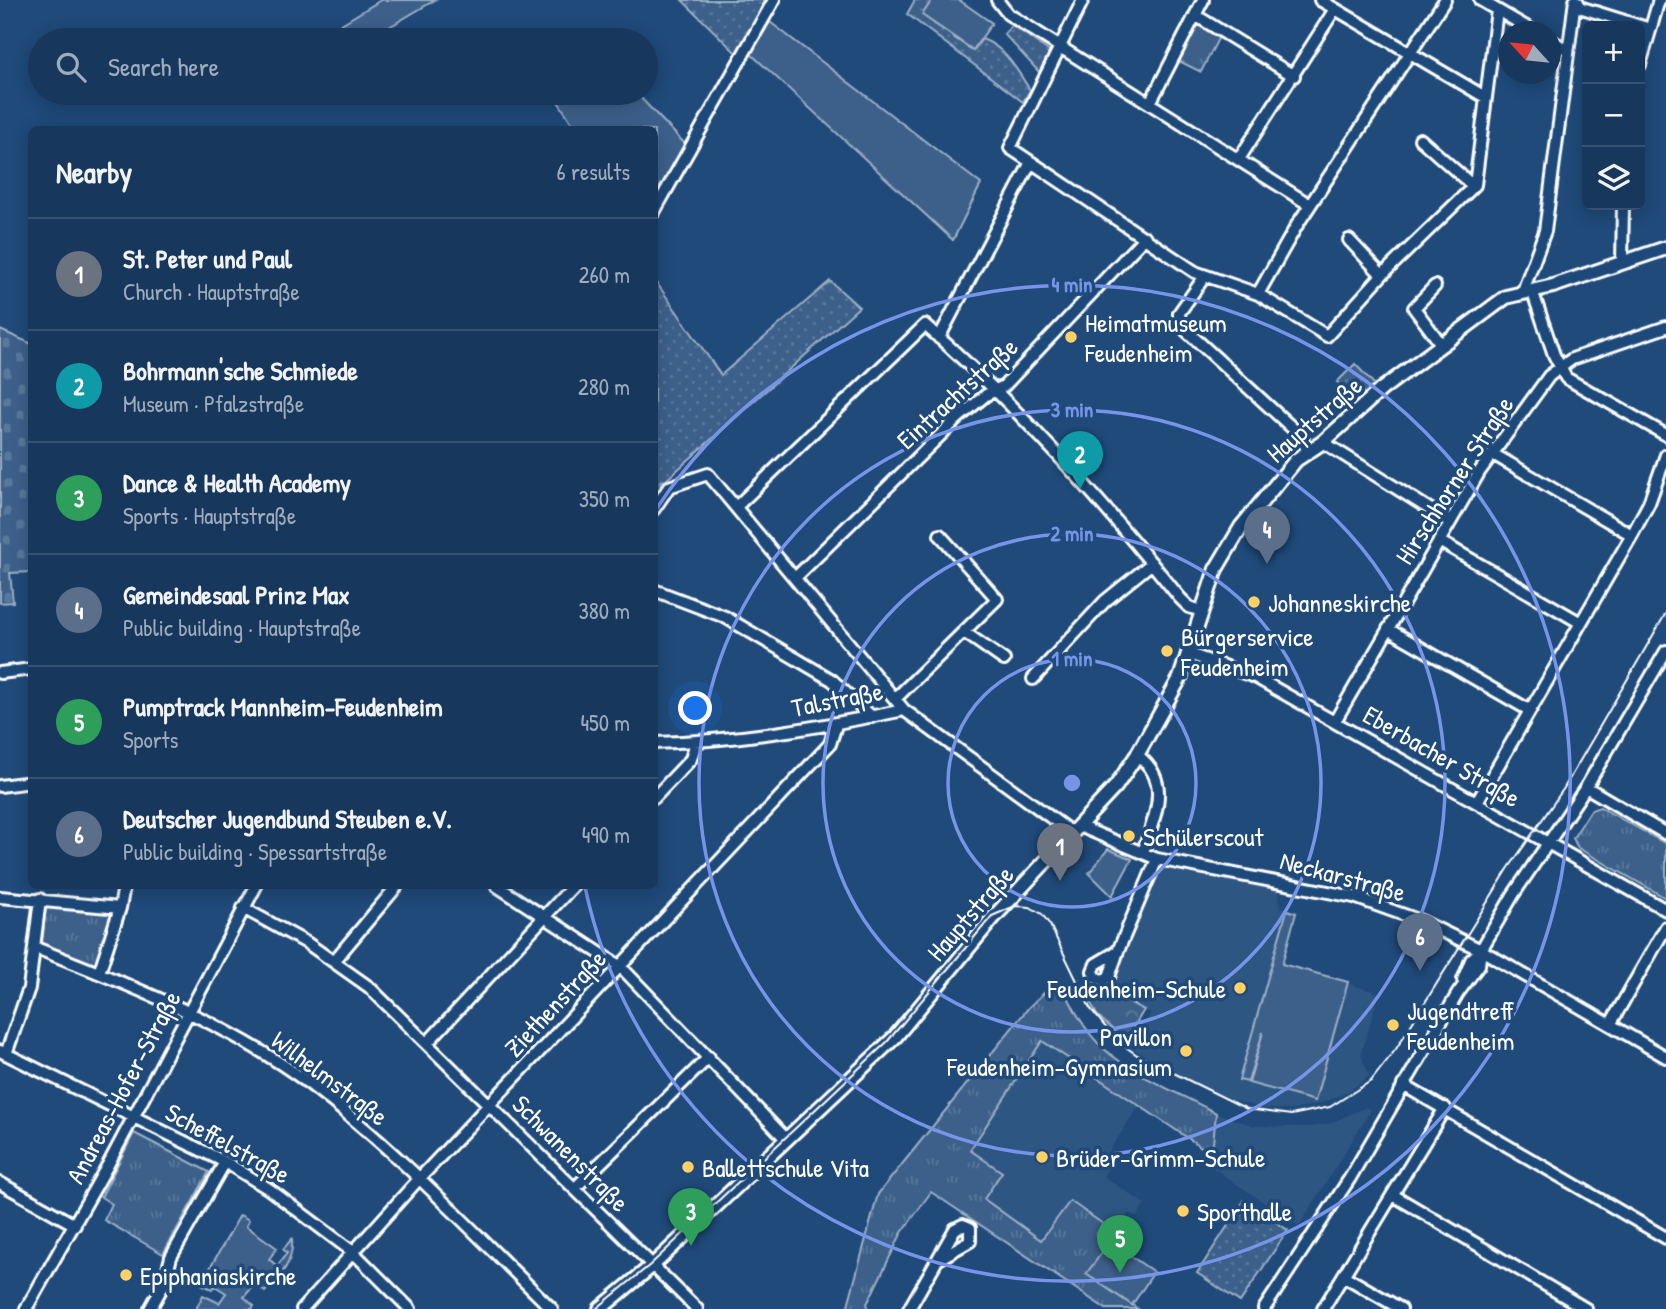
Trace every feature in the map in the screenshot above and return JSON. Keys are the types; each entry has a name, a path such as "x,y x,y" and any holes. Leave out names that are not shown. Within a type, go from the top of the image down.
{"street":[{"path":"658,205 774,0"},
{"path":"997,0 1008,14 1310,205"},
{"path":"1083,0 1010,148 1205,276 1223,279 1258,294 1327,336 1382,275 1473,186 1497,10"},
{"path":"1150,103 1203,0"},
{"path":"1320,0 1485,97"},
{"path":"1258,294 1310,205 1445,0"},
{"path":"1480,0 1516,21"},
{"path":"1645,47 1659,0"},
{"path":"1650,29 1576,2 1566,49 1545,231 1528,291 1559,368 1566,378 1666,435"},
{"path":"1239,159 1335,9"},
{"path":"1195,15 1294,76"},
{"path":"1561,46 1566,49"},
{"path":"1420,139 1473,186"},
{"path":"939,338 1031,162"},
{"path":"1622,263 1623,210"},
{"name":"Eintrachtstraße","path":"795,578 958,418 1004,386 1145,237"},
{"path":"1349,240 1382,275"},
{"name":"Hauptstraße","path":"600,1309 653,1265 895,1037 993,918 1116,786 1138,755 1174,690 1189,654 1216,569 1241,527 1283,472 1323,442 1382,389 1506,297 1666,248"},
{"path":"1205,276 1179,313 1179,324 1301,436 1308,452"},
{"path":"1435,286 1414,308 1441,344"},
{"path":"736,507 925,325 995,390 1095,495 1184,601 1201,611"},
{"name":"Hirschhorner Straße","path":"1335,721 1450,522 1493,454 1559,368 1572,359 1666,327"},
{"path":"1323,442 1450,522"},
{"path":"1493,454 1632,535"},
{"path":"1477,802 1632,535 1649,503 1666,455"},
{"path":"658,503 670,487 708,474 904,710"},
{"path":"895,699 997,598 940,535"},
{"path":"1439,541 1581,623"},
{"path":"1033,679 1105,601 1152,563"},
{"path":"658,592 725,617 832,680 872,717"},
{"path":"1388,629 1529,710"},
{"path":"964,632 1004,660"},
{"path":"1264,1309 1350,1178 1458,992 1471,960 1481,950 1587,787 1666,651"},
{"name":"Eberbacher Straße","path":"1189,654 1255,677 1666,910"},
{"path":"0,673 28,670"},
{"name":"Talstraße","path":"658,743 696,742 836,725 904,710 1075,829"},
{"name":"Ziethenstraße","path":"302,1309 418,1180 830,744 836,725"},
{"path":"658,794 691,759 696,742"},
{"path":"1138,755 1153,770 1160,790 1143,853"},
{"path":"0,786 28,782"},
{"path":"1587,787 1666,834"},
{"name":"Neckarstraße","path":"1075,829 1157,859 1354,897 1421,921 1481,950 1666,1057"},
{"path":"1118,951 1157,859"},
{"path":"99,973 123,889"},
{"name":"Andreas-Hofer-Straße","path":"26,1309 75,1224 254,889"},
{"path":"334,961 394,889"},
{"path":"502,889 621,967 786,1139"},
{"path":"428,1042 569,889"},
{"path":"0,897 120,908"},
{"path":"3,1052 29,988 40,900"},
{"name":"Schwanenstraße","path":"243,908 334,961 369,987 697,1309"},
{"path":"1611,1023 1666,927"},
{"name":"Wilhelmstraße","path":"36,948 189,1014 261,1052 310,1085 359,1124 552,1309"},
{"name":"Scheffelstraße","path":"3,1052 225,1162 309,1217 354,1252 410,1309"},
{"path":"575,1188 709,1057"},
{"path":"1403,1085 1666,1238"},
{"path":"1323,1309 1446,1108"},
{"path":"150,1309 164,1284 171,1257 225,1162"},
{"path":"0,1183 75,1224"},
{"path":"1393,1195 1586,1309"},
{"path":"909,1309 937,1260"},
{"path":"1344,1276 1401,1309"}],"shaded area":[{"name":"Feudenheim-Schule","path":"1161,864 1279,888 1280,907 1298,911 1283,964 1379,993 1361,1054 1369,1076 1348,1092 1322,1103 1293,1110 1261,1108 1231,1099 1170,1070 1130,1047 1151,1013 1117,996 1113,980"},
{"name":"Brüder-Grimm-Schule","path":"1043,1041 1140,1104 1101,1163 1108,1168 1103,1176 1145,1204 1137,1217 1129,1213 1086,1274 983,1199 970,1151"},
{"path":"1366,1107 1371,1110 1299,1226 1213,1168 1216,1113 1254,1126 1310,1127 1331,1123"}],"green space":[{"path":"381,0 435,0 387,28 335,28"},
{"path":"682,0 770,0 738,55"},
{"path":"915,0 932,0 923,15 973,51 982,39 1004,53 1030,90 1023,102 907,14"},
{"path":"932,0 959,0 992,23 973,50 922,15"},
{"path":"770,22 981,184 953,240 751,54"},
{"path":"1198,22 1220,35 1201,72 1179,61"},
{"path":"1012,25 1050,52 1039,72 1004,34"},
{"path":"560,105 648,105 686,145 686,150 658,201 658,126 574,126"},
{"path":"830,281 859,307 666,480 660,482 662,493 658,496 658,285 721,375"},
{"path":"0,330 28,342 28,572 10,573 13,602 0,603"},
{"path":"1355,364 1376,386 1366,395 1354,383 1346,391 1337,382"},
{"path":"1600,807 1666,844 1666,898 1578,848 1573,838 1591,810"},
{"path":"1108,849 1132,859 1112,896 1089,873"},
{"path":"46,906 115,913 98,965 42,944"},
{"path":"1287,910 1296,913 1282,964 1348,982 1315,1101 1249,1083 1263,1032 1248,1082 1239,1080"},
{"path":"1059,979 1083,1025 1103,1048 1143,1076 1216,1113 1212,1154 1042,1041 970,1150 1002,1172 984,1199 1041,1240 1070,1201 1116,1233 1087,1274 1138,1309 1106,1309 931,1192 901,1234 867,1309 847,1309 878,1194 1029,1007"},
{"path":"1101,987 1144,1010 1125,1041 1097,1015 1088,998"},
{"path":"134,1133 209,1172 163,1254 104,1220 112,1204 101,1197"},
{"path":"1244,1201 1288,1230 1240,1302 1197,1273"},
{"path":"240,1215 249,1220 246,1226 277,1248 269,1259 277,1266 287,1253 283,1249 292,1239 288,1262 281,1275 265,1292 255,1284 244,1297 254,1306 252,1309 196,1309 203,1295 219,1303 226,1293 215,1286 212,1289 201,1284"},
{"path":"1110,1242 1154,1272 1132,1305 1086,1274"}],"tram line":[{"path":"596,1309 650,1265 887,1042 992,916 1015,906 1030,907 1042,914 1050,925 1090,1008 1116,1040 1137,1055 1247,1109 1291,1115 1330,1107 1371,1081 1396,1049 1508,869 1564,788 1666,613"}],"place":[{"name":"Heimatmuseum Feudenheim","path":"1071,337"},
{"name":"Bohrmann'sche Schmiede","path":"1080,489"},
{"name":"Gemeindesaal Prinz Max","path":"1267,564"},
{"name":"Johanneskirche","path":"1254,602"},
{"name":"Bürgerservice Feudenheim","path":"1167,651"},
{"name":"Schülerscout","path":"1129,836"},
{"name":"St. Peter und Paul","path":"1060,881"},
{"name":"Deutscher Jugendbund Steuben e.V.","path":"1420,971"},
{"name":"Feudenheim-Schule","path":"1240,988"},
{"name":"Jugendtreff Feudenheim","path":"1393,1025"},
{"name":"Pavillon Feudenheim-Gymnasium","path":"1186,1051"},
{"name":"Brüder-Grimm-Schule","path":"1042,1157"},
{"name":"Ballettschule Vita","path":"688,1167"},
{"name":"Sporthalle","path":"1183,1211"},
{"name":"Dance & Health Academy","path":"691,1246"},
{"name":"Pumptrack Mannheim-Feudenheim","path":"1120,1273"},
{"name":"Epiphaniaskirche","path":"126,1275"}]}
